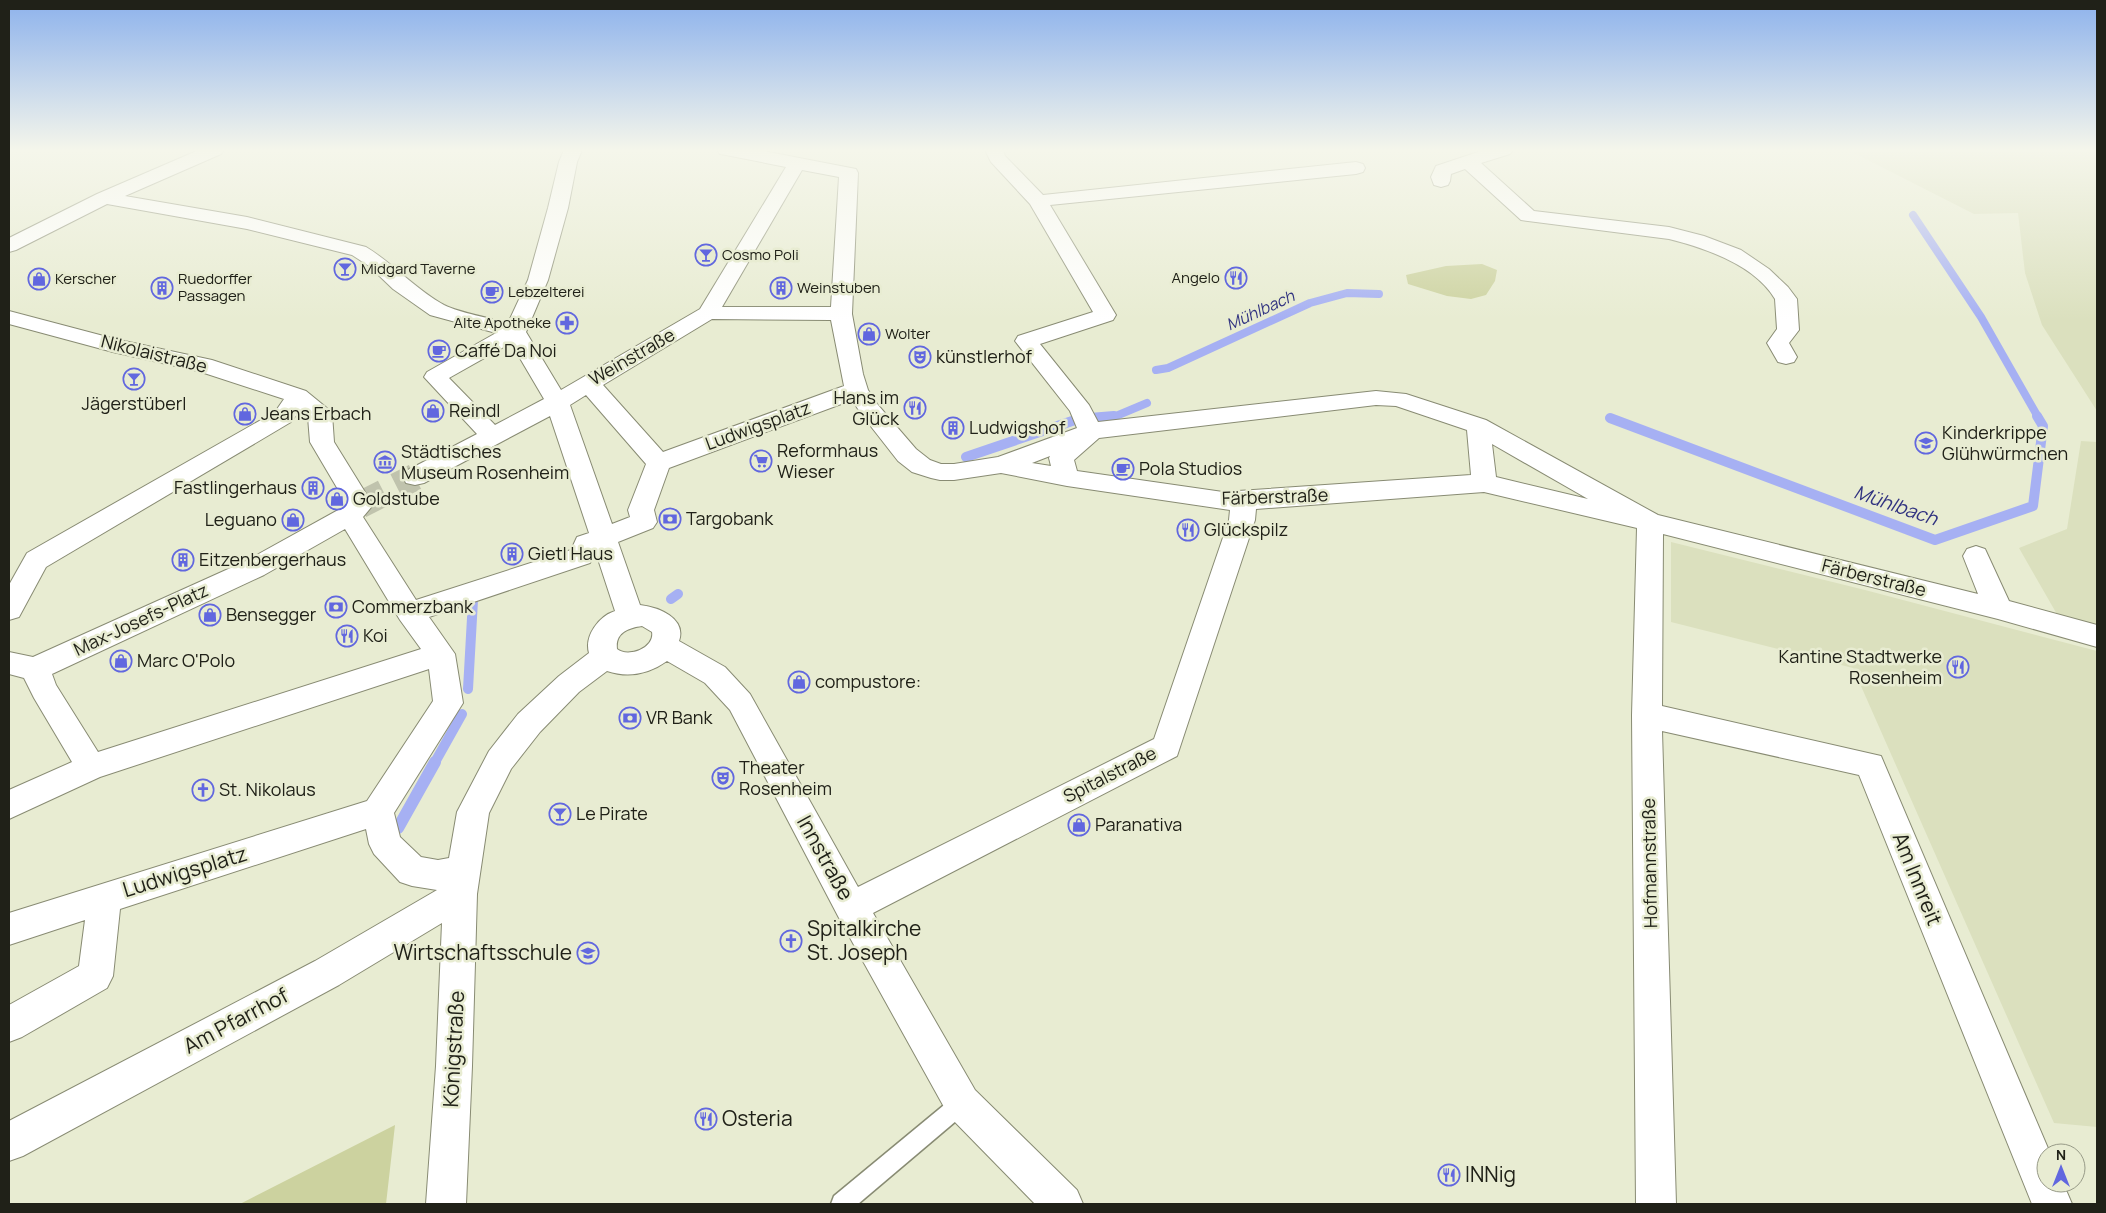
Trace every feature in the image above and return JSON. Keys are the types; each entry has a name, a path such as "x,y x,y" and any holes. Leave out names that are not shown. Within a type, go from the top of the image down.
{"street":[{"path":"9,246 87,207"},
{"path":"153,207 247,223 359,251 376,262 400,285 438,310 515,332 557,402 631,616"},
{"path":"492,436 435,377 515,332 538,280 558,207"},
{"name":"Weinstraße","path":"557,402 708,313 771,207"},
{"path":"847,207 841,314 852,374 857,390"},
{"path":"1041,207 1105,315 1026,341 1086,421 1062,458 1067,478"},
{"path":"1518,207 1528,216 1669,233 1697,240 1734,254 1762,273 1781,291 1786,299 1788,330 1778,343 1786,357"},
{"path":"708,313 841,314"},
{"name":"Nikolaistraße","path":"9,317 113,345 204,365 298,396"},
{"path":"410,613 581,556 586,544 644,522 641,510 659,463 588,383"},
{"name":"Färberstraße","path":"857,390 881,425 907,455 921,466 940,472 954,472 1001,465 1086,421 1376,398 1398,400 1478,426 1650,522"},
{"name":"Ludwigsplatz","path":"659,463 857,390"},
{"path":"9,610 36,560 283,417 298,396 320,414 322,442 360,505 349,515 410,613 441,654 448,703 378,811 385,844 412,871 438,875 462,882 473,812 500,760 529,723 569,684 605,657"},
{"path":"414,477 557,402"},
{"path":"1478,426 1484,483"},
{"name":"Färberstraße","path":"1001,465 1067,478 1223,501 1484,483 1650,522 1998,609 2097,636"},
{"name":"Spitalstraße","path":"851,907 1166,747 1242,520 1244,501"},
{"name":"Max-Josefs-Platz","path":"29,674 255,568 349,515"},
{"name":"Hofmannstraße","path":"1650,522 1646,715 1656,1204"},
{"path":"1976,556 1998,609"},
{"path":"642,615 653,616 661,621 666,628 667,637 664,646 650,659 640,663 621,664 612,662 605,657 601,642 604,634 620,620 642,615"},
{"name":"Innstraße","path":"664,646 715,673 729,686 740,702 851,907 962,1103 1063,1204"},
{"path":"9,805 91,767 392,668 441,654"},
{"path":"29,674 91,767"},
{"name":"Am Innreit","path":"1646,715 1870,764 2052,1204"},
{"name":"Ludwigsplatz","path":"9,1024 95,976 105,897 378,811"},
{"name":"Am Pfarrhof","path":"9,1142 327,973 462,882"},
{"name":"Königstraße","path":"446,1204 462,882"},
{"path":"9,929 105,897"}],"lane":[{"path":"842,1204 962,1103"}],"shaded area":[{"path":"1959,207 2097,207 2097,411 2042,325 2025,273 2018,213 1974,214"},
{"path":"1482,264 1497,270 1495,281 1486,295 1471,299 1447,296 1408,284 1406,275 1446,266"},
{"path":"2081,441 2097,442 2097,625 2058,616 2019,548 2067,529"},
{"path":"1671,542 1865,590 2097,651 2097,1127 2054,1123 1853,668 1671,622"},
{"path":"395,1125 386,1204 240,1204"}],"waterway":[{"name":"Mühlbach","path":"1913,215 1981,317 2038,417"},
{"name":"Mühlbach","path":"1156,370 1168,368 1310,303 1347,293 1379,294"},
{"name":"Mühlbach","path":"1110,416 1116,416 1147,403"},
{"name":"Mühlbach","path":"966,457 1078,419 1110,416"},
{"name":"Mühlbach","path":"1098,417 1110,416"},
{"name":"Mühlbach","path":"1110,416 1114,416"},
{"name":"Mühlbach","path":"1610,418 1935,540 2033,506 2043,426 2037,416"},
{"name":"Mühlbach","path":"671,599 678,594"},
{"path":"468,689 473,600"},
{"path":"434,764 462,714"},
{"path":"398,828 435,762"}],"tunnel":[{"path":"360,505 415,477"}],"place":[{"name":"Cosmo Poli","path":"706,255"},
{"name":"Midgard Taverne","path":"345,269"},
{"name":"Angelo","path":"1236,278"},
{"name":"Kerscher","path":"39,279"},
{"name":"Ruedorffer Passagen","path":"162,288"},
{"name":"Weinstuben","path":"781,288"},
{"name":"Lebzelterei","path":"492,292"},
{"name":"Alte Apotheke","path":"567,323"},
{"name":"Wolter","path":"869,334"},
{"name":"Caffé Da Noi","path":"439,351"},
{"name":"künstlerhof","path":"920,357"},
{"name":"Jägerstüberl","path":"134,379"},
{"name":"Hans im Glück","path":"915,408"},
{"name":"Reindl","path":"433,411"},
{"name":"Jeans Erbach","path":"245,414"},
{"name":"Ludwigshof","path":"953,428"},
{"name":"Kinderkrippe Glühwürmchen","path":"1926,443"},
{"name":"Reformhaus Wieser","path":"761,461"},
{"name":"Städtisches Museum Rosenheim","path":"385,462"},
{"name":"Pola Studios","path":"1123,469"},
{"name":"Fastlingerhaus","path":"313,488"},
{"name":"Goldstube","path":"337,499"},
{"name":"Targobank","path":"670,519"},
{"name":"Leguano","path":"293,520"},
{"name":"Glückspilz","path":"1188,530"},
{"name":"Gietl Haus","path":"512,554"},
{"name":"Eitzenbergerhaus","path":"183,560"},
{"name":"Commerzbank","path":"336,607"},
{"name":"Bensegger","path":"210,615"},
{"name":"Koi","path":"347,636"},
{"name":"Marc O'Polo","path":"121,661"},
{"name":"Kantine Stadtwerke Rosenheim","path":"1958,667"},
{"name":"compustore:","path":"799,682"},
{"name":"VR Bank","path":"630,718"},
{"name":"Theater Rosenheim","path":"723,778"},
{"name":"St. Nikolaus","path":"203,790"},
{"name":"Le Pirate","path":"560,814"},
{"name":"Paranativa","path":"1079,825"},
{"name":"Spitalkirche St. Joseph","path":"791,941"},
{"name":"Wirtschaftsschule","path":"588,953"},
{"name":"Osteria","path":"706,1119"},
{"name":"INNig","path":"1449,1175"}]}
